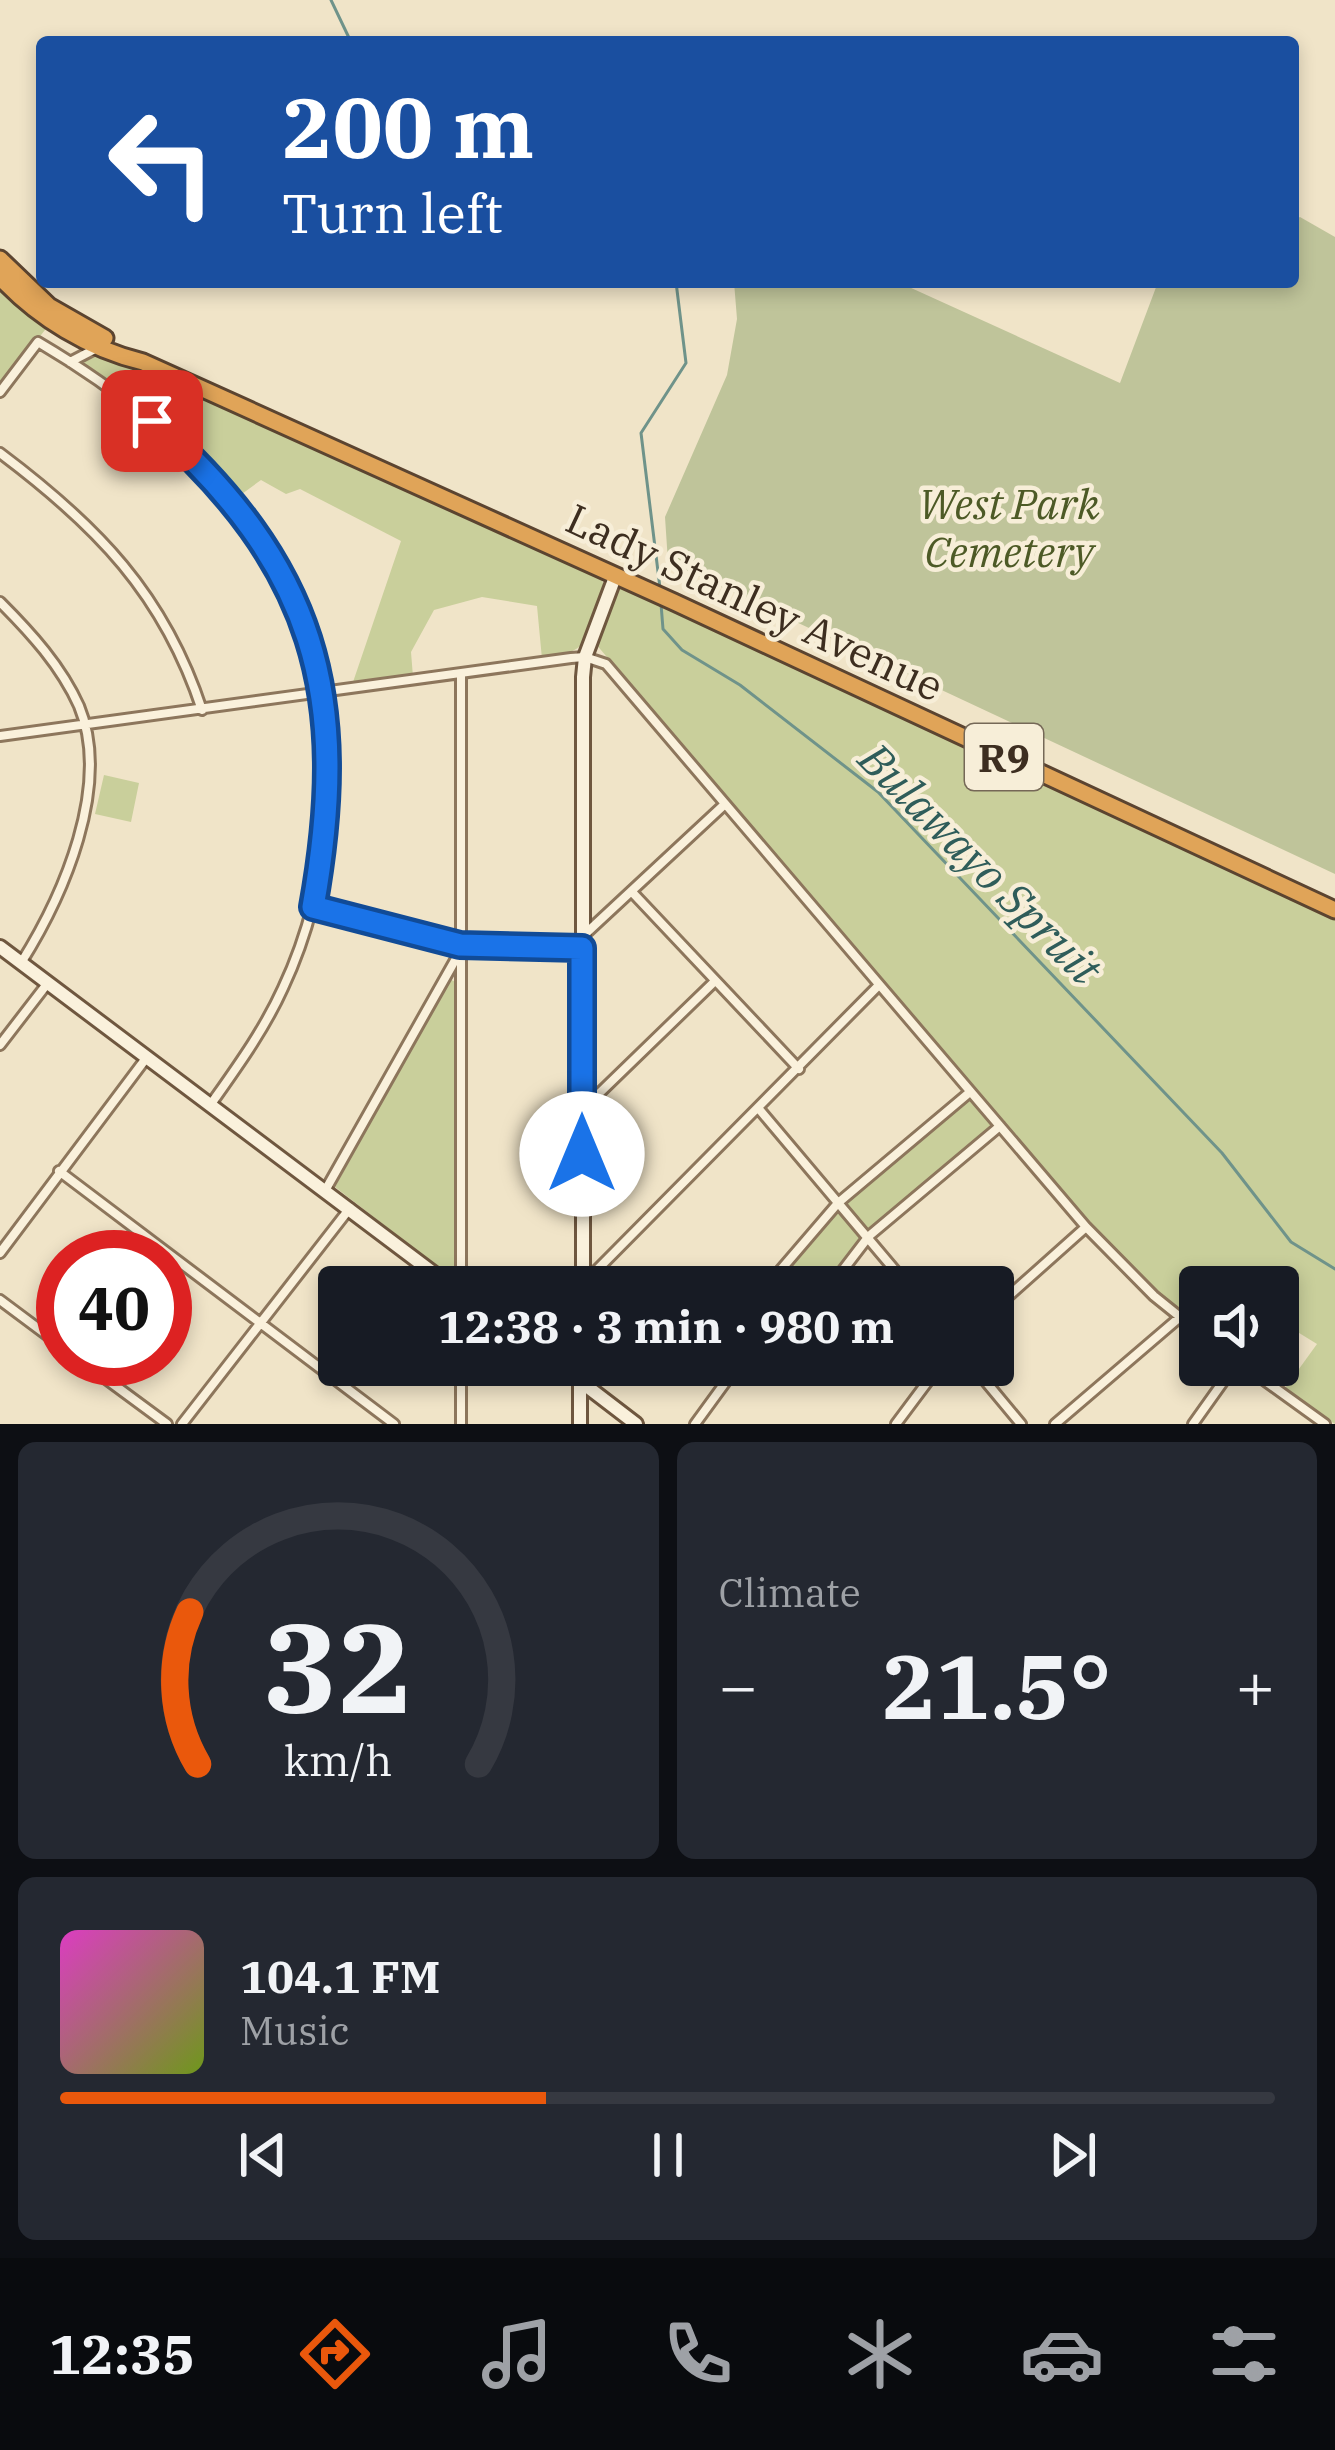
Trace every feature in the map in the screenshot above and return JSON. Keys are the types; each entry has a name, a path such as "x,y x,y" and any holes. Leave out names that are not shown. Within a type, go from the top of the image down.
{"highway":[{"name":"Lady Stanley Avenue","path":"0,260 100,341"},
{"name":"Lady Stanley Avenue","path":"0,277 43,316 674,602 1335,910"}],"street":[{"path":"70,362 100,341"},
{"path":"0,392 38,342 152,421 198,462 239,508 277,565 297,606 324,691 329,794 313,907 278,999 211,1105"},
{"path":"0,453 110,546 145,590 177,644 202,710"},
{"path":"583,1266 585,657 615,578"},
{"path":"0,602 53,662 84,724 85,800 72,864 21,963"},
{"path":"0,736 585,657 613,670 1086,1227 1118,1263 1179,1316"},
{"path":"457,1266 461,674"},
{"path":"313,907 459,949 582,942 725,804"},
{"path":"632,892 799,1069"},
{"path":"0,947 429,1266"},
{"path":"326,1190 459,949"},
{"path":"0,1046 47,982"},
{"path":"582,1110 714,982"},
{"path":"603,1266 879,985"},
{"path":"0,1253 147,1057"},
{"path":"784,1266 838,1203 970,1092"},
{"path":"758,1109 892,1266"},
{"path":"846,1266 868,1236 1000,1126"},
{"path":"59,1171 394,1424"},
{"path":"182,1424 350,1208"},
{"path":"1014,1291 1086,1227"},
{"path":"0,1300 36,1327"},
{"path":"1055,1424 1179,1318"},
{"path":"115,1386 166,1424"},
{"path":"460,1424 461,1386"},
{"path":"579,1386 580,1424"},
{"path":"594,1386 636,1424"},
{"path":"694,1424 722,1386"},
{"path":"896,1424 924,1386"},
{"path":"989,1386 1021,1424"},
{"path":"1193,1424 1223,1386"},
{"path":"1269,1386 1324,1424"}],"green space":[{"name":"West Park Cemetery","path":"1299,217 1335,237 1335,874 668,562 665,517 727,375 737,319 734,288 911,288 1120,383 1156,288 1299,288"},
{"path":"0,285 48,326 0,388"},
{"path":"100,352 145,367 591,573 602,580 605,590 587,639 572,651 542,659 537,606 482,597 434,610 411,652 413,677 352,685 401,541 300,489 286,494 261,480 235,499 162,424 78,362"},
{"path":"619,585 1335,917 1335,1424 1283,1391 1287,1386 1299,1386 1299,1369 1317,1344 1299,1333 1299,1266 1179,1266 1179,1310 1121,1259 595,643"},
{"path":"104,775 139,783 131,822 95,814"},
{"path":"449,979 456,982 457,1264 437,1266 335,1187"},
{"path":"970,1098 993,1125 861,1237 840,1266 791,1266 838,1210"}],"waterway":[{"name":"Bulawayo Spruit","path":"331,0 348,36"},
{"name":"Bulawayo Spruit","path":"660,588 641,433 686,363 677,288"},
{"name":"Bulawayo Spruit","path":"661,604 663,629 682,650 740,685 878,792 1222,1153 1291,1242 1335,1269"}],"route":[{"path":"152,421 239,508 277,565 318,666 327,718 329,794 313,907 460,945 582,948 582,1154"}]}
